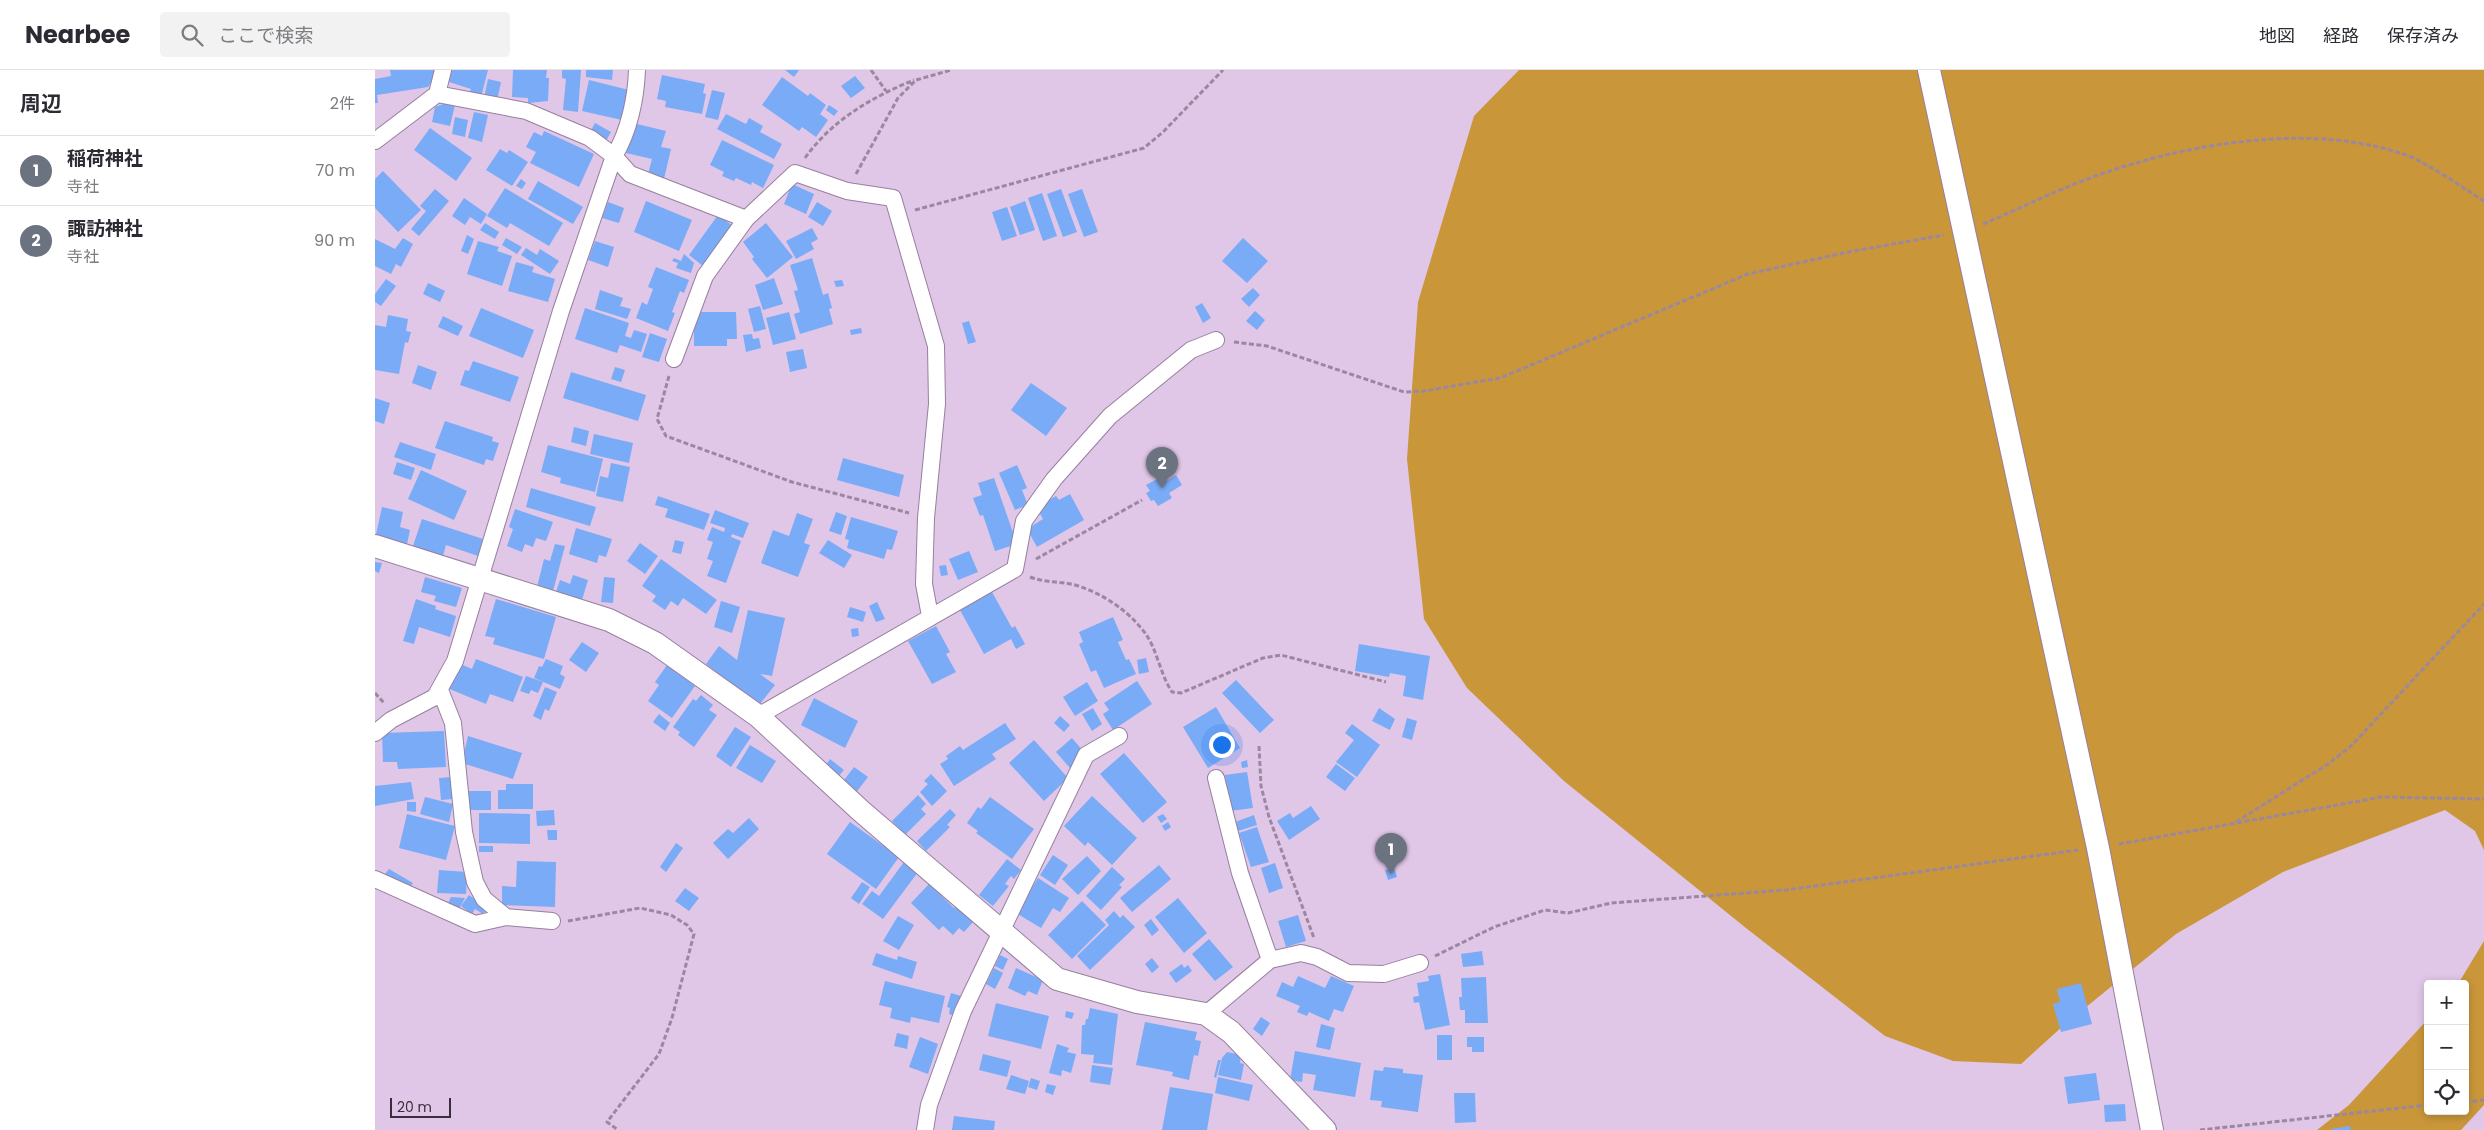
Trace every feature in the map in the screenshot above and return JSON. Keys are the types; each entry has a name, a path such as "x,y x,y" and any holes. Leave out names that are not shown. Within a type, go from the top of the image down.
{"street":[{"path":"375,141 437,94 443,70"},
{"path":"375,733 391,720 435,696 455,661 561,311 614,156 623,142 637,85 637,70"},
{"path":"1929,70 2098,848 2152,1130"},
{"path":"437,94 526,111 590,138 614,156 630,174 746,219"},
{"path":"674,359 705,276 746,219 795,173 847,191 893,198 936,346 937,404 926,518 924,584 930,616"},
{"path":"758,716 874,652 930,616 1014,569 1024,521 1055,479 1110,416 1191,350 1216,340"},
{"path":"375,546 609,620 655,642 758,716 861,811 1057,979 1137,1002 1206,1014 1231,1032 1325,1130"},
{"path":"440,690 453,723 464,832 475,882 484,899 506,918"},
{"path":"925,1130 929,1105 963,1011 1003,932 1086,755 1119,736"},
{"path":"1216,778 1240,873 1270,960"},
{"path":"375,880 475,924 506,918 552,921"},
{"path":"1206,1014 1270,960 1301,953 1317,957 1348,973 1384,974 1420,963"}],"path":[{"path":"871,70 886,91"},
{"path":"795,173 815,145 848,114 886,91 951,70"},
{"path":"898,215 1144,148 1163,132 1223,70"},
{"path":"847,191 898,98 916,80"},
{"path":"1216,340 1267,346 1404,392 1424,391 1500,378 1748,274 1848,252 1965,232 2097,175 2170,152 2267,140 2307,138 2367,144 2408,156 2484,201"},
{"path":"674,359 657,419 666,436 792,482 926,518"},
{"path":"1014,569 1141,500"},
{"path":"1014,569 1041,582 1074,585 1100,594 1127,613 1146,634 1166,683 1172,692 1181,694 1263,658 1281,655 1386,682"},
{"path":"2233,824 2328,764 2351,746 2484,604"},
{"path":"1259,746 1261,786 1269,818 1316,943 1317,957"},
{"path":"1420,963 1494,927 1545,910 1568,913 1611,903 1786,890 2098,848 2383,797 2484,799"},
{"path":"552,921 577,921 620,910 639,908 671,914 687,925 694,934 672,1018 659,1054 607,1122 618,1130"},
{"path":"2469,1102 2484,1100"},
{"path":"2200,1130 2424,1105"}],"shaded area":[{"path":"1519,70 2484,70 2484,850 2475,831 2445,810 2283,872 2176,934 2064,1025 2021,1064 1953,1061 1885,1036 1746,928 1564,781 1467,688 1424,619 1407,459 1418,302 1474,116"},
{"path":"2484,941 2484,1105 2461,1130 2317,1130 2349,1105 2424,1023 2424,1115 2469,1115 2469,980 2460,980"}],"building":[{"path":"390,70 439,71 428,87 377,95 378,103 375,103 375,79 391,76"},
{"path":"452,70 488,70 481,97 469,94 471,89 449,82"},
{"path":"513,70 547,70 546,78 549,78 548,101 528,103 528,98 512,97"},
{"path":"562,70 581,70 578,112 563,110 566,79 562,78"},
{"path":"586,70 613,70 612,80 586,77"},
{"path":"785,70 799,70 794,77"},
{"path":"662,75 705,84 703,93 706,94 702,114 665,107 666,101 657,99"},
{"path":"855,76 865,88 851,98 841,86"},
{"path":"782,77 808,96 810,93 826,105 820,114 828,120 816,137 802,127 799,131 762,105"},
{"path":"488,79 501,82 497,101 484,98"},
{"path":"589,80 629,90 622,120 582,111"},
{"path":"712,90 725,93 718,120 705,117"},
{"path":"446,103 455,105 450,126 432,122 435,107"},
{"path":"829,105 838,111 834,116 826,110"},
{"path":"474,112 488,115 482,142 468,138"},
{"path":"726,114 746,124 749,118 763,126 760,132 782,144 774,159 717,129"},
{"path":"455,117 468,120 465,137 452,134"},
{"path":"595,123 611,132 606,141 590,132"},
{"path":"633,123 666,131 661,147 671,149 663,183 647,178 652,159 626,153"},
{"path":"430,128 472,158 456,181 414,150"},
{"path":"544,131 594,154 579,187 530,163 536,152 526,147 534,132 542,136"},
{"path":"722,140 774,165 763,188 752,182 751,185 736,178 734,181 722,176 724,172 710,165"},
{"path":"500,149 507,153 509,150 528,162 512,186 486,170"},
{"path":"383,171 421,210 398,232 375,208 375,179"},
{"path":"521,179 526,183 522,189 516,186"},
{"path":"538,181 583,207 573,224 528,199"},
{"path":"792,184 814,194 806,214 784,204"},
{"path":"505,188 563,223 549,246 510,223 507,228 487,216"},
{"path":"435,189 449,201 419,236 411,229 426,211 420,206"},
{"path":"1061,189 1077,232 1063,237 1047,194"},
{"path":"1082,189 1098,232 1084,237 1068,194"},
{"path":"1042,193 1057,236 1043,241 1028,198"},
{"path":"464,198 487,214 481,224 470,217 465,225 452,216"},
{"path":"646,201 692,220 679,251 634,232"},
{"path":"1025,201 1035,230 1020,235 1010,207"},
{"path":"608,202 624,208 619,223 602,218"},
{"path":"817,202 832,211 823,226 808,217"},
{"path":"1007,207 1017,236 1002,241 992,212"},
{"path":"718,215 733,226 703,266 689,255"},
{"path":"485,223 499,232 495,239 480,230"},
{"path":"766,223 793,257 767,278 752,259 754,257 743,242"},
{"path":"812,228 818,239 811,243 814,249 796,259 786,241"},
{"path":"467,235 474,239 468,254 461,251"},
{"path":"403,238 413,244 401,267 396,264 391,274 375,266 375,239 395,249"},
{"path":"506,238 522,247 517,254 502,245"},
{"path":"1243,238 1268,261 1247,283 1222,261"},
{"path":"478,241 499,247 497,251 512,256 502,286 467,274"},
{"path":"595,241 614,247 608,267 588,260"},
{"path":"526,248 537,255 540,249 559,261 550,274 521,255"},
{"path":"684,254 694,263 691,273 676,268 678,263 672,261 674,258 681,261"},
{"path":"812,258 823,295 828,293 832,308 829,309 833,324 800,334 794,314 800,312 794,291 798,290 790,265"},
{"path":"516,262 534,267 532,272 555,279 548,302 508,291"},
{"path":"656,267 689,280 684,293 680,291 672,312 675,313 668,331 636,318 642,302 647,305 653,289 648,287"},
{"path":"774,278 783,304 763,310 755,285"},
{"path":"386,279 396,286 381,306 375,302 375,294"},
{"path":"842,280 844,286 836,287 834,281"},
{"path":"428,283 445,291 440,302 423,294"},
{"path":"1253,288 1260,295 1249,307 1241,299"},
{"path":"600,290 623,298 620,306 631,309 627,319 595,309"},
{"path":"1202,303 1211,318 1203,323 1195,307"},
{"path":"760,306 766,329 754,332 748,309"},
{"path":"481,308 534,330 523,358 469,336"},
{"path":"585,308 629,323 625,336 631,338 634,330 647,334 641,352 620,345 617,353 575,339"},
{"path":"1255,311 1265,320 1257,330 1246,321"},
{"path":"694,312 736,312 737,339 727,339 727,346 694,346"},
{"path":"789,312 796,339 773,345 766,318"},
{"path":"388,315 408,319 406,331 411,332 408,343 405,342 399,374 375,370 375,325 386,327"},
{"path":"443,316 463,326 458,336 438,327"},
{"path":"969,321 976,342 968,344 962,323"},
{"path":"861,328 862,333 851,335 850,330"},
{"path":"650,333 667,339 659,362 642,357"},
{"path":"752,334 753,339 759,338 761,348 746,352 743,335"},
{"path":"803,349 807,368 790,372 786,352"},
{"path":"473,361 519,377 510,402 460,385 465,370 469,371"},
{"path":"418,365 437,372 431,390 412,383"},
{"path":"615,367 625,370 621,382 611,379"},
{"path":"571,372 646,395 638,421 563,398"},
{"path":"1031,383 1067,408 1046,436 1011,410"},
{"path":"375,398 390,403 384,424 375,421"},
{"path":"445,421 493,437 492,441 499,443 493,461 486,459 484,465 435,448"},
{"path":"574,427 589,431 586,446 571,442"},
{"path":"594,434 633,443 629,463 590,454"},
{"path":"400,442 436,454 431,470 394,457"},
{"path":"548,445 603,459 595,492 560,483 561,478 541,472"},
{"path":"843,458 904,475 899,497 837,480"},
{"path":"397,462 415,468 411,480 393,474"},
{"path":"611,463 630,467 623,502 596,496 600,476 608,478"},
{"path":"1017,465 1027,488 1022,490 1028,505 1015,510 999,473"},
{"path":"421,470 467,491 454,520 408,499"},
{"path":"1176,475 1182,485 1169,493 1172,498 1158,506 1154,500 1151,501 1146,493 1150,491 1146,485 1159,478 1163,483"},
{"path":"994,478 1017,544 995,551 983,515 980,516 973,498 982,495 978,483"},
{"path":"531,488 596,507 590,526 526,507"},
{"path":"1070,494 1084,520 1037,547 1027,529 1043,519 1038,510 1044,507 1042,504 1056,496 1059,500"},
{"path":"658,496 710,514 704,530 665,517 668,509 655,505"},
{"path":"382,507 403,512 400,527 410,530 406,549 375,539"},
{"path":"515,509 553,522 546,541 536,538 533,547 525,544 522,552 507,546 513,529 509,527"},
{"path":"715,510 749,523 743,538 732,534 731,537 741,541 726,583 707,576 713,561 707,559 713,542 707,540 712,527 724,532 725,528 710,523"},
{"path":"836,512 847,516 841,535 829,531"},
{"path":"797,513 813,519 804,543 810,545 798,577 761,563 773,530 789,536"},
{"path":"851,517 898,531 892,550 887,549 884,559 847,548 849,540 845,539"},
{"path":"422,519 483,539 478,556 446,545 443,556 413,546"},
{"path":"576,528 612,539 606,557 599,555 597,563 569,554"},
{"path":"675,540 684,542 681,554 672,552"},
{"path":"828,540 852,555 844,568 819,553"},
{"path":"640,543 658,556 645,574 627,561"},
{"path":"555,544 565,546 553,591 537,587 544,559 550,561"},
{"path":"969,551 978,572 958,580 949,559"},
{"path":"661,559 717,600 706,614 683,598 678,606 671,601 665,610 652,601 656,596 642,586"},
{"path":"375,562 382,563 379,573 375,571"},
{"path":"946,565 948,575 941,576 939,566"},
{"path":"573,575 588,580 582,600 556,592 560,580 570,584"},
{"path":"425,577 462,588 456,607 434,601 436,596 421,592"},
{"path":"604,577 615,578 613,603 601,602"},
{"path":"992,592 1012,628 1015,626 1025,644 1016,649 1011,639 984,654 960,610"},
{"path":"416,599 436,606 435,609 456,616 450,637 419,627 414,644 403,641"},
{"path":"496,599 556,617 544,659 493,644 495,638 485,636"},
{"path":"721,601 740,607 732,633 714,627"},
{"path":"877,602 885,619 876,622 869,606"},
{"path":"850,607 866,612 863,622 847,617"},
{"path":"748,610 785,618 772,676 760,674 775,685 759,705 706,664 719,646 737,660"},
{"path":"1113,617 1123,640 1118,642 1126,660 1129,659 1136,674 1104,688 1096,670 1091,672 1079,644 1083,642 1079,632"},
{"path":"936,626 950,652 946,654 956,672 932,684 908,641"},
{"path":"858,628 859,636 852,637 851,629"},
{"path":"582,642 599,653 586,672 569,660"},
{"path":"1359,644 1430,656 1423,700 1403,696 1406,676 1390,673 1389,677 1355,671"},
{"path":"1146,658 1149,672 1139,674 1137,660"},
{"path":"476,659 523,677 513,702 490,694 486,704 447,688 458,663 472,669"},
{"path":"546,659 563,666 560,674 565,677 560,689 534,678 539,666 542,667"},
{"path":"667,665 695,686 672,718 648,701 659,685 655,682"},
{"path":"526,676 543,682 538,693 531,690 529,694 520,691"},
{"path":"1236,680 1274,720 1260,733 1222,693"},
{"path":"1137,681 1152,704 1113,730 1103,714 1109,710 1104,703"},
{"path":"1087,682 1098,701 1075,716 1063,697"},
{"path":"545,687 557,692 549,711 545,709 541,720 533,716"},
{"path":"701,695 713,705 709,710 717,715 694,747 678,735 680,732 673,727 693,699 696,701"},
{"path":"814,698 858,721 845,748 801,725"},
{"path":"1216,707 1240,748 1208,768 1183,727"},
{"path":"1093,708 1102,724 1092,731 1082,714"},
{"path":"1379,708 1395,719 1390,730 1372,721"},
{"path":"659,714 670,723 665,731 653,722"},
{"path":"1060,716 1070,725 1064,732 1054,723"},
{"path":"1407,718 1417,721 1412,740 1402,737"},
{"path":"1005,723 1016,739 992,754 996,759 954,786 940,764 948,759 946,756 960,746 963,750"},
{"path":"1352,724 1380,745 1357,777 1336,762 1354,740 1345,733"},
{"path":"735,727 751,737 731,767 716,756"},
{"path":"444,731 446,767 398,769 397,762 383,762 382,733"},
{"path":"468,736 522,753 513,779 462,763"},
{"path":"1072,738 1084,752 1070,768 1056,752"},
{"path":"1034,740 1068,778 1044,801 1009,763"},
{"path":"750,745 776,761 762,783 736,768"},
{"path":"1124,753 1167,802 1143,823 1100,774"},
{"path":"830,759 844,770 836,779 823,769"},
{"path":"1247,760 1248,767 1242,768 1241,762"},
{"path":"1336,764 1355,778 1345,791 1326,777"},
{"path":"854,767 868,777 855,794 841,784"},
{"path":"1247,772 1253,808 1230,811 1225,775"},
{"path":"931,774 947,791 932,806 920,792 928,784 924,781"},
{"path":"452,777 453,799 441,800 439,778"},
{"path":"411,782 414,799 375,806 375,786"},
{"path":"506,784 533,784 533,809 498,809 498,790 506,790"},
{"path":"465,791 491,791 491,810 465,810"},
{"path":"918,795 926,804 921,809 926,814 905,835 892,821"},
{"path":"1092,796 1137,838 1112,865 1088,842 1085,846 1064,826"},
{"path":"425,797 453,804 449,822 420,814"},
{"path":"990,797 1034,829 1012,859 976,833 978,831 967,823 978,807 981,809"},
{"path":"407,802 416,802 416,812 407,811"},
{"path":"1311,806 1320,819 1289,840 1277,821 1290,813 1293,818"},
{"path":"950,809 956,815 947,825 950,827 926,851 917,841"},
{"path":"554,810 555,825 537,826 536,811"},
{"path":"479,813 530,814 530,844 479,843"},
{"path":"407,814 455,826 446,860 399,848"},
{"path":"1163,814 1167,819 1161,823 1157,817"},
{"path":"1254,815 1257,825 1238,831 1235,822"},
{"path":"749,818 759,829 728,859 713,843 728,829 733,833"},
{"path":"850,822 899,857 876,889 827,854"},
{"path":"1168,822 1171,827 1165,831 1162,826"},
{"path":"1257,827 1269,862 1251,867 1239,833"},
{"path":"547,830 557,830 557,840 548,840"},
{"path":"676,843 683,848 666,872 660,867"},
{"path":"479,846 493,846 493,852 479,852"},
{"path":"1053,855 1068,865 1055,885 1040,875"},
{"path":"1087,856 1101,871 1078,895 1062,879"},
{"path":"1007,859 1021,870 1014,879 1011,876 1005,884 1009,886 993,906 979,895"},
{"path":"517,861 556,862 555,907 502,905 502,886 516,887"},
{"path":"904,862 918,872 883,919 862,904 872,891 879,896"},
{"path":"1275,863 1283,888 1269,893 1261,868"},
{"path":"1159,865 1171,879 1132,912 1120,898"},
{"path":"1112,867 1125,879 1119,885 1122,887 1101,910 1086,896"},
{"path":"1394,868 1397,877 1388,880 1385,870"},
{"path":"389,869 413,883 409,889 385,874"},
{"path":"439,870 467,872 466,894 437,893"},
{"path":"1038,878 1069,898 1060,912 1053,908 1041,928 1016,913"},
{"path":"862,882 870,887 859,904 851,898"},
{"path":"929,884 954,908 956,906 973,922 964,932 959,928 953,935 943,926 939,930 911,903"},
{"path":"685,888 699,898 689,911 675,901"},
{"path":"469,895 487,908 483,914 475,909 472,914 461,906"},
{"path":"451,897 465,898 458,911 447,905"},
{"path":"1178,898 1207,933 1184,953 1155,917"},
{"path":"1082,901 1106,925 1072,959 1048,935"},
{"path":"1114,911 1120,918 1123,915 1135,927 1090,970 1077,956 1109,925 1105,920"},
{"path":"1298,915 1306,941 1286,947 1278,921"},
{"path":"898,916 914,925 899,950 883,941"},
{"path":"1151,919 1159,930 1152,936 1144,925"},
{"path":"1209,939 1233,967 1215,981 1192,954"},
{"path":"1482,951 1484,965 1463,967 1461,954"},
{"path":"876,953 897,960 898,956 917,962 912,979 872,965"},
{"path":"1000,955 1008,959 1003,970 995,966"},
{"path":"1152,958 1159,967 1152,973 1145,964"},
{"path":"1182,964 1184,968 1188,965 1192,971 1176,983 1169,973"},
{"path":"994,968 1003,973 995,989 986,984"},
{"path":"1016,968 1043,980 1037,995 1028,991 1025,996 1008,988"},
{"path":"1440,974 1450,1025 1425,1030 1419,1002 1414,1003 1413,997 1419,996 1417,983 1429,981 1428,976"},
{"path":"1298,976 1325,988 1331,976 1354,986 1343,1012 1334,1009 1329,1021 1309,1012 1307,1016 1297,1012 1300,1006 1276,996 1282,982 1293,987"},
{"path":"1486,977 1488,1023 1465,1023 1465,1010 1460,1010 1459,997 1462,997 1461,978"},
{"path":"885,981 945,996 939,1023 911,1017 910,1023 890,1018 892,1008 879,1005"},
{"path":"2081,983 2092,1024 2061,1032 2053,1004 2060,1002 2057,989"},
{"path":"951,993 961,996 955,1016 949,1014 950,1008 947,1007"},
{"path":"996,1003 1049,1016 1041,1049 988,1036"},
{"path":"1090,1008 1118,1014 1112,1065 1093,1063 1094,1055 1081,1054 1082,1025 1085,1025 1086,1019 1088,1019"},
{"path":"1066,1011 1074,1013 1072,1019 1065,1017"},
{"path":"1261,1017 1270,1023 1262,1036 1253,1029"},
{"path":"1145,1022 1197,1032 1195,1040 1201,1041 1198,1056 1194,1055 1189,1080 1172,1076 1173,1072 1136,1065"},
{"path":"1321,1024 1335,1028 1330,1050 1316,1047"},
{"path":"897,1033 909,1036 907,1049 894,1046"},
{"path":"1437,1035 1452,1035 1452,1060 1437,1060"},
{"path":"920,1037 938,1044 928,1074 909,1067"},
{"path":"1467,1037 1484,1037 1484,1052 1472,1052 1472,1047 1467,1047"},
{"path":"1057,1044 1069,1048 1067,1052 1076,1054 1071,1073 1062,1070 1061,1076 1049,1073"},
{"path":"1295,1051 1361,1063 1355,1097 1313,1090 1316,1075 1303,1073 1302,1082 1290,1080"},
{"path":"1227,1052 1241,1055 1240,1063 1244,1064 1241,1080 1218,1075 1222,1058"},
{"path":"983,1054 1011,1061 1007,1077 979,1070"},
{"path":"1218,1060 1221,1060 1216,1078 1214,1077"},
{"path":"1092,1065 1113,1068 1110,1085 1090,1082"},
{"path":"1384,1067 1403,1069 1403,1073 1423,1075 1418,1112 1381,1107 1382,1101 1370,1100 1374,1070 1383,1071"},
{"path":"2096,1073 2100,1100 2068,1104 2064,1077"},
{"path":"1011,1075 1029,1081 1025,1094 1006,1089"},
{"path":"1218,1077 1253,1085 1249,1101 1215,1093"},
{"path":"1031,1078 1040,1081 1037,1090 1028,1087"},
{"path":"1047,1084 1056,1086 1053,1095 1045,1092"},
{"path":"1170,1087 1213,1094 1207,1130 1162,1130"},
{"path":"1454,1093 1475,1093 1476,1122 1455,1123"},
{"path":"2125,1104 2126,1121 2105,1122 2104,1105"},
{"path":"954,1116 995,1121 994,1130 952,1130"},
{"path":"2350,1126 2351,1130 2331,1130 2331,1129"}],"place":[{"name":"諏訪神社","path":"1162,488"},
{"name":"稲荷神社","path":"1391,874"}]}
